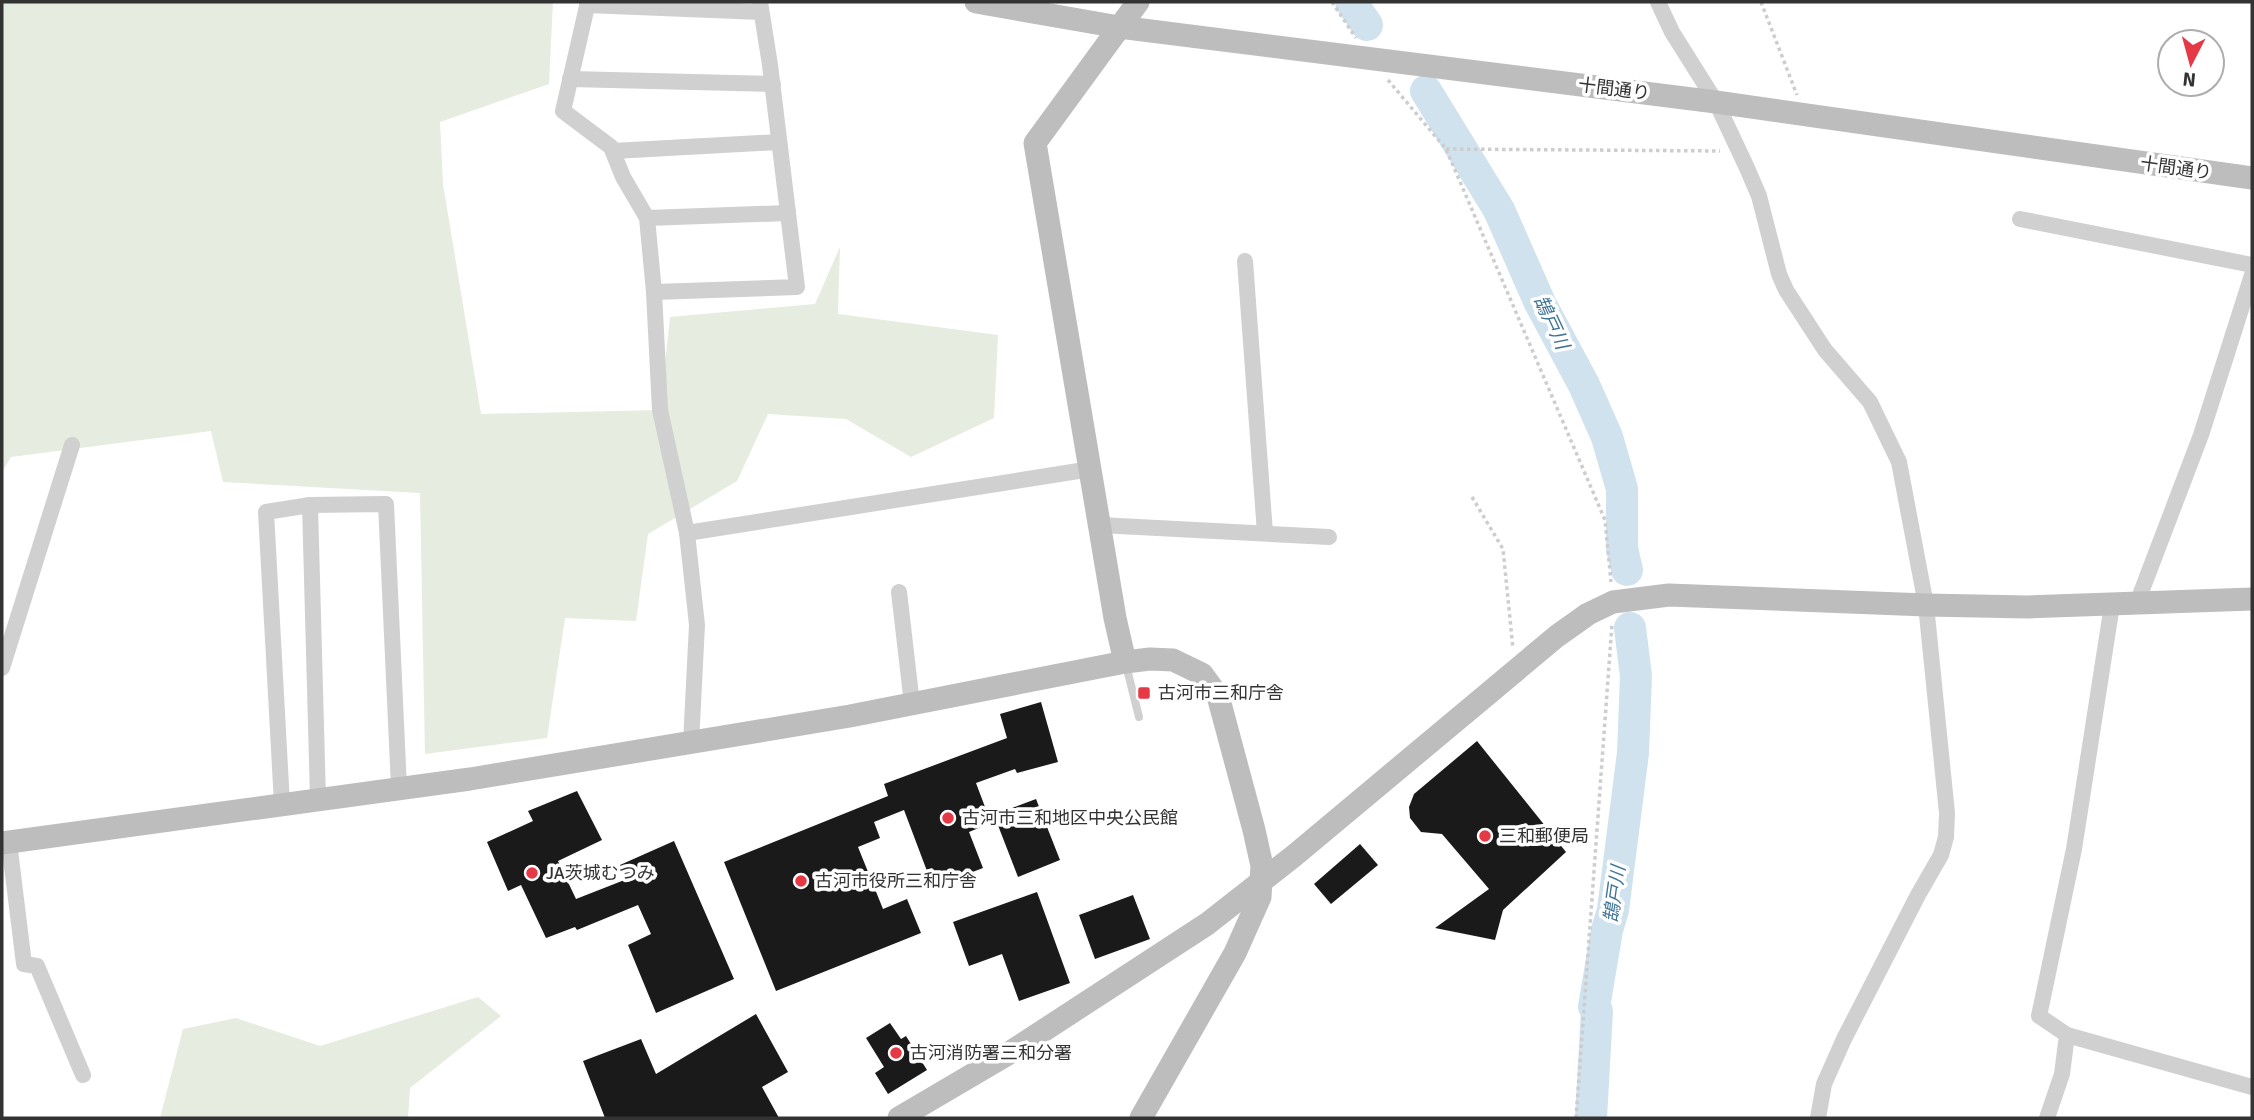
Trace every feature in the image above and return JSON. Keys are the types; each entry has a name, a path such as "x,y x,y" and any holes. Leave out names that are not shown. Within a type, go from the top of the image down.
{"street":[{"path":"1125,662 1115,618 1035,143 1138,2"},
{"path":"1658,2 1672,32 1716,102 1759,196 1779,274 1786,290 1825,350 1870,402 1899,462 1926,606 1947,813 1946,837 1941,855 1844,1039 1824,1084 1818,1118"},
{"path":"654,292 797,287 773,84 760,7 588,3 563,111 611,147 623,177 647,218 660,410 687,533 697,625 691,743"},
{"name":"十間通り","path":"987,3 1119,27 1716,102 2252,178"},
{"path":"570,79 773,84"},
{"path":"613,151 779,142"},
{"path":"647,218 788,213"},
{"path":"2020,219 2252,265"},
{"path":"1245,261 1265,533"},
{"path":"2137,603 2201,435 2252,275"},
{"path":"2,668 5,644 72,445"},
{"path":"687,533 1091,469"},
{"path":"282,804 266,512 310,505 386,504 399,788"},
{"path":"310,505 318,799"},
{"path":"1100,525 1329,537"},
{"path":"899,592 912,704"},
{"path":"899,1118 1006,1055 1207,924 1558,636 1588,614 1613,602 1669,595 1926,606 2112,605 2252,599"},
{"path":"2112,605 2074,849 2039,1016 2067,1035 2252,1087"},
{"path":"83,1075 37,966 24,964 5,843 399,788 691,743 912,704 1064,672 1150,659 1172,660 1202,674 1218,696 1254,830 1262,881 1260,897 1235,953 1141,1118"},
{"path":"2047,1118 2062,1074 2067,1035"}],"lane":[{"path":"1125,662 1139,717"}],"path":[{"path":"1332,2 1370,58 1446,149 1605,520 1613,602 1576,1118"},
{"path":"1761,2 1804,115"},
{"path":"1446,149 1739,152"},
{"path":"1472,497 1503,549 1516,672"}],"shaded area":[{"path":"2,2 553,2 549,84 440,122 443,184 481,414 660,410 670,317 815,304 840,247 838,314 998,335 994,418 911,457 846,419 768,414 737,481 648,534 636,621 565,618 547,738 425,754 420,493 223,482 211,431 11,457 2,472"},
{"path":"478,997 501,1016 410,1088 408,1118 160,1118 183,1029 236,1018 320,1046"}],"building":[{"name":"古河市役所三和庁舎","path":"1041,702 1058,762 1017,773 1015,769 976,783 991,823 969,832 983,868 933,887 904,810 874,822 880,838 858,847 883,909 907,899 921,933 776,991 724,862 888,796 884,784 1007,738 1000,714"},
{"path":"1477,741 1566,852 1503,910 1495,940 1435,928 1489,889 1442,834 1421,832 1410,818 1409,807 1414,794"},
{"path":"577,791 602,840 558,861 576,899 627,879 620,865 674,841 734,979 656,1013 628,945 651,934 638,905 577,930 575,927 546,938 521,885 508,891 487,842 533,821 528,811"},
{"path":"1036,799 1060,860 1018,877 994,815"},
{"path":"1360,844 1378,865 1331,904 1314,884"},
{"path":"1037,892 1070,983 1019,1001 1002,954 969,966 953,922"},
{"path":"1133,895 1150,939 1095,959 1079,915"},
{"path":"756,1014 788,1072 762,1087 779,1118 605,1118 583,1061 641,1039 656,1074"},
{"name":"古河消防署三和分署","path":"890,1023 901,1039 906,1036 927,1070 888,1094 875,1073 884,1067 866,1038"}],"waterway":[{"name":"鵠戸川","path":"1351,2 1367,25"},
{"name":"鵠戸川","path":"1426,91 1499,210 1540,303 1584,385 1607,437 1622,489 1622,548 1627,570"},
{"name":"鵠戸川","path":"1591,1118 1597,1011 1594,1007 1613,910 1633,753 1636,676 1630,628"}],"place":[{"name":"古河市三和庁舎","path":"1144,693"},
{"name":"古河市三和地区中央公民館","path":"948,818"},
{"name":"三和郵便局","path":"1485,836"},
{"name":"JA茨城むつみ","path":"532,873"},
{"name":"古河市役所三和庁舎","path":"801,881"},
{"name":"古河消防署三和分署","path":"896,1053"}]}
